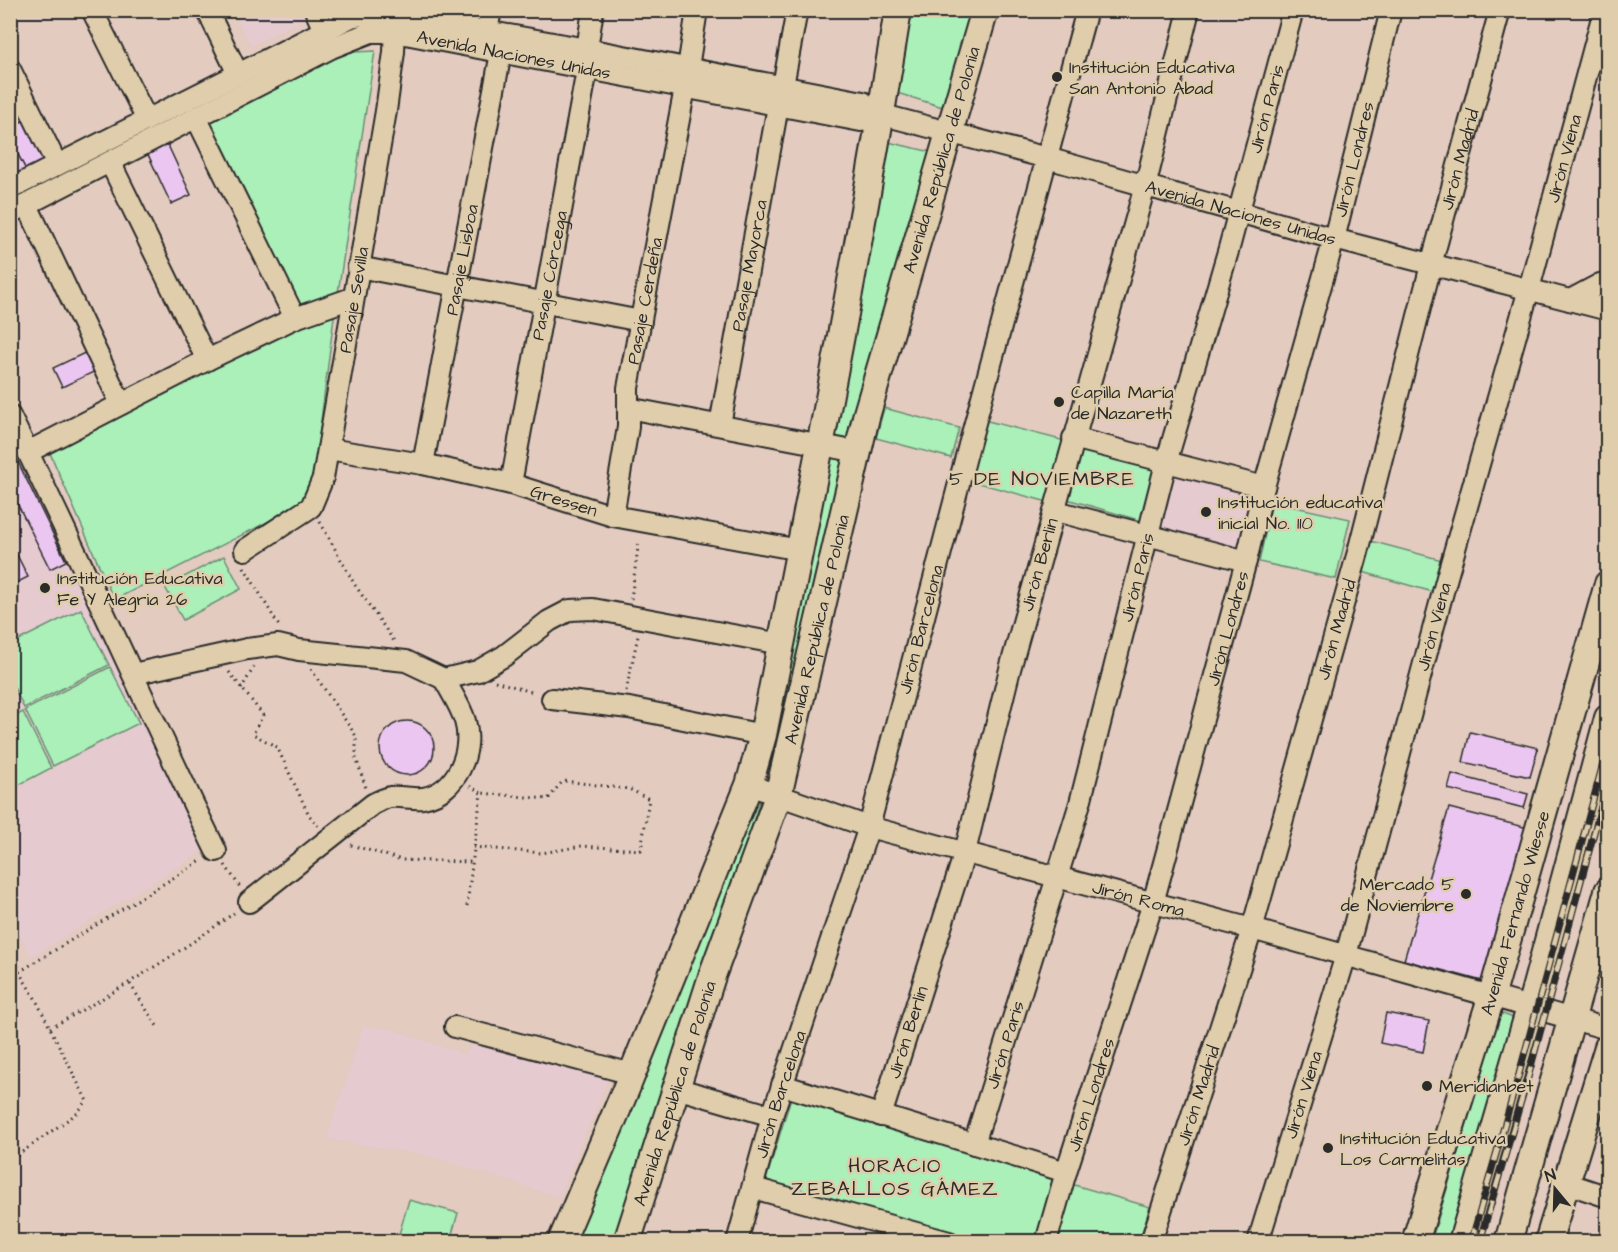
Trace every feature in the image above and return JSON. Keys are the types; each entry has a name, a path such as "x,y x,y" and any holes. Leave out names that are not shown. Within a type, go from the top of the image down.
{"main road":[{"name":"Avenida República de Polonia","path":"561,1242 749,785 763,735 819,455 877,113 898,10"},
{"name":"Avenida República de Polonia","path":"627,1242 713,973 778,796 866,417 985,10"},
{"path":"819,455 856,462"},
{"name":"Avenida Fernando Wiesse","path":"1415,1242 1491,998 1608,584"},
{"name":"Avenida Fernando Wiesse","path":"1462,1242 1530,1008 1608,718"},
{"path":"1508,1242 1608,891"},
{"path":"1548,1242 1608,1047"}],"street":[{"path":"92,10 147,120"},
{"path":"207,10 237,74"},
{"path":"315,10 327,39"},
{"path":"487,31 491,10"},
{"path":"587,49 593,10"},
{"path":"688,68 697,10"},
{"path":"783,86 796,10"},
{"name":"Jirón Barcelona","path":"737,1242 772,1116 869,827 969,445 1087,10"},
{"name":"Jirón Berlin","path":"881,1116 965,852 1010,669 1145,186 1189,10"},
{"name":"Jirón Paris","path":"974,1144 1080,802 1166,462 1239,212 1293,10"},
{"name":"Jirón Londres","path":"1046,1242 1066,1172 1153,903 1264,487 1334,239 1390,10"},
{"name":"Jirón Madrid","path":"1155,1240 1252,929 1358,552 1431,265 1500,10"},
{"name":"Jirón Viena","path":"1258,1242 1346,955 1447,577 1529,289 1604,10"},
{"name":"Avenida Naciones Unidas","path":"395,19 501,52 587,70 861,121 877,113"},
{"name":"Avenida Naciones Unidas","path":"10,189 237,74 327,39 371,32 395,19 487,31 863,102 877,113 1047,158 1334,239 1608,310"},
{"name":"Pasaje Sevilla","path":"311,507 323,478 328,449 352,298 386,111 395,19"},
{"name":"Avenida Naciones Unidas","path":"19,209 196,117 327,39"},
{"name":"Pasaje Lisboa","path":"423,464 501,52"},
{"path":"10,69 57,165"},
{"name":"Pasaje Córcega","path":"511,484 587,70"},
{"name":"Pasaje Cerdeña","path":"613,516 628,427 628,388 685,88"},
{"name":"Pasaje Mayorca","path":"720,425 778,106"},
{"path":"196,117 295,318"},
{"path":"110,162 207,360"},
{"path":"19,209 122,404"},
{"path":"358,267 641,321"},
{"path":"1570,300 1599,284 1608,283"},
{"path":"28,452 207,360 295,318 352,298"},
{"path":"628,408 720,425 819,455"},
{"path":"10,416 216,851"},
{"path":"1073,438 1264,487"},
{"name":"Gressen","path":"328,449 423,464 511,484 613,516 800,550"},
{"path":"245,550 311,507"},
{"path":"1056,511 1246,561"},
{"path":"444,679 478,671 504,656 549,621 570,610 593,609 781,644"},
{"path":"133,674 247,649 278,645 299,650 406,661 444,679 465,720 469,741 464,760 447,787 423,798 390,797 373,804 249,902"},
{"path":"552,699 623,708 763,735"},
{"name":"Jirón Roma","path":"749,785 869,827 1252,929 1608,1029"},
{"path":"454,1027 632,1074"},
{"path":"782,1085 1066,1172"},
{"path":"676,1088 772,1116"},
{"path":"1566,1183 1608,1197"},
{"path":"753,1188 944,1241"}],"path":[{"path":"311,507 355,585 398,646"},
{"path":"623,708 642,521"},
{"path":"245,550 244,567 279,627"},
{"path":"299,650 356,736 356,758 359,772 373,804"},
{"path":"478,671 498,682 552,699"},
{"path":"241,689 263,715 253,734 277,747 309,815 328,839 402,860 472,862"},
{"path":"456,776 481,793 548,799 557,786 564,781 629,789 649,799 641,850 582,846 542,853 473,847"},
{"path":"466,906 481,793"},
{"path":"19,972 216,851 249,902 189,946 130,984 50,1028"},
{"path":"10,944 19,972 87,1101 76,1114 15,1157 10,1150"},
{"path":"130,984 159,1029"}],"shaded area":[{"path":"233,11 303,11 307,17 251,46"},
{"name":"Institución Educativa Fe Y Alegria 26","path":"10,449 208,848 31,957 10,915"},
{"name":"Institución educativa inicial No. 110","path":"1169,467 1259,490 1243,557 1152,534"},
{"path":"363,1026 391,1029 463,1054 485,1038 610,1074 559,1197 431,1156 327,1139"}],"green space":[{"path":"912,11 977,11 949,109 897,93"},
{"path":"375,51 337,299 295,314 200,122 334,53"},
{"path":"888,142 936,153 775,764 767,757"},
{"path":"335,309 312,492 289,511 114,600 47,446"},
{"path":"884,408 959,428 951,458 876,438"},
{"path":"984,420 1065,441 1048,502 967,480"},
{"path":"1082,448 1157,470 1142,521 1067,499"},
{"path":"1272,502 1350,519 1336,579 1259,562"},
{"path":"1367,540 1442,560 1433,592 1359,571"},
{"path":"224,556 241,589 183,620 165,587"},
{"path":"81,609 109,665 24,708 11,681 11,644"},
{"path":"110,667 139,723 53,766 25,710"},
{"path":"23,712 51,768 11,789 11,718"},
{"path":"758,792 760,800 623,1241 571,1242"},
{"path":"1500,1013 1522,1021 1460,1241 1431,1242"},
{"path":"793,1091 1062,1173 1043,1242 972,1241 766,1180"},
{"path":"1071,1184 1150,1207 1139,1241 1054,1242"},
{"path":"409,1200 458,1213 450,1241 397,1241"}],"building":[{"path":"17,104 25,120 10,127 10,108"},
{"path":"25,120 46,162 27,172 10,139 10,127"},
{"path":"10,139 27,172 12,180 10,178"},
{"path":"166,141 191,195 171,204 146,150"},
{"path":"93,349 102,368 62,387 53,368"},
{"path":"16,458 66,561 50,569 10,489 10,461"},
{"path":"16,553 28,577 10,586 10,556"},
{"path":"402,721 412,721 422,725 430,733 434,748 430,763 422,771 412,775 402,775 392,771 384,763 380,753 380,743 384,733 392,725"},
{"path":"1470,732 1538,748 1530,777 1463,762"},
{"path":"1452,774 1528,794 1524,808 1448,789"},
{"name":"Mercado 5 de Noviembre","path":"1449,808 1528,828 1482,981 1404,960"},
{"path":"1386,1013 1429,1021 1423,1052 1380,1043"}],"railway":[{"path":"1471,1242 1608,745"},
{"path":"1480,1242 1529,1074 1608,781"}],"place":[{"name":"Institución Educativa San Antonio Abad","path":"1057,77"},
{"name":"Capilla María de Nazareth","path":"1059,402"},
{"name":"Institución educativa inicial No. 110","path":"1206,512"},
{"name":"Institución Educativa Fe Y Alegria 26","path":"45,588"},
{"name":"Mercado 5 de Noviembre","path":"1466,894"},
{"name":"Meridianbet","path":"1427,1086"},
{"name":"Institución Educativa Los Carmelitas","path":"1328,1148"}],"district":[{"name":"5 DE NOVIEMBRE","path":"1042,479"},
{"name":"HORACIO ZEBALLOS GÁMEZ","path":"895,1178"}]}
